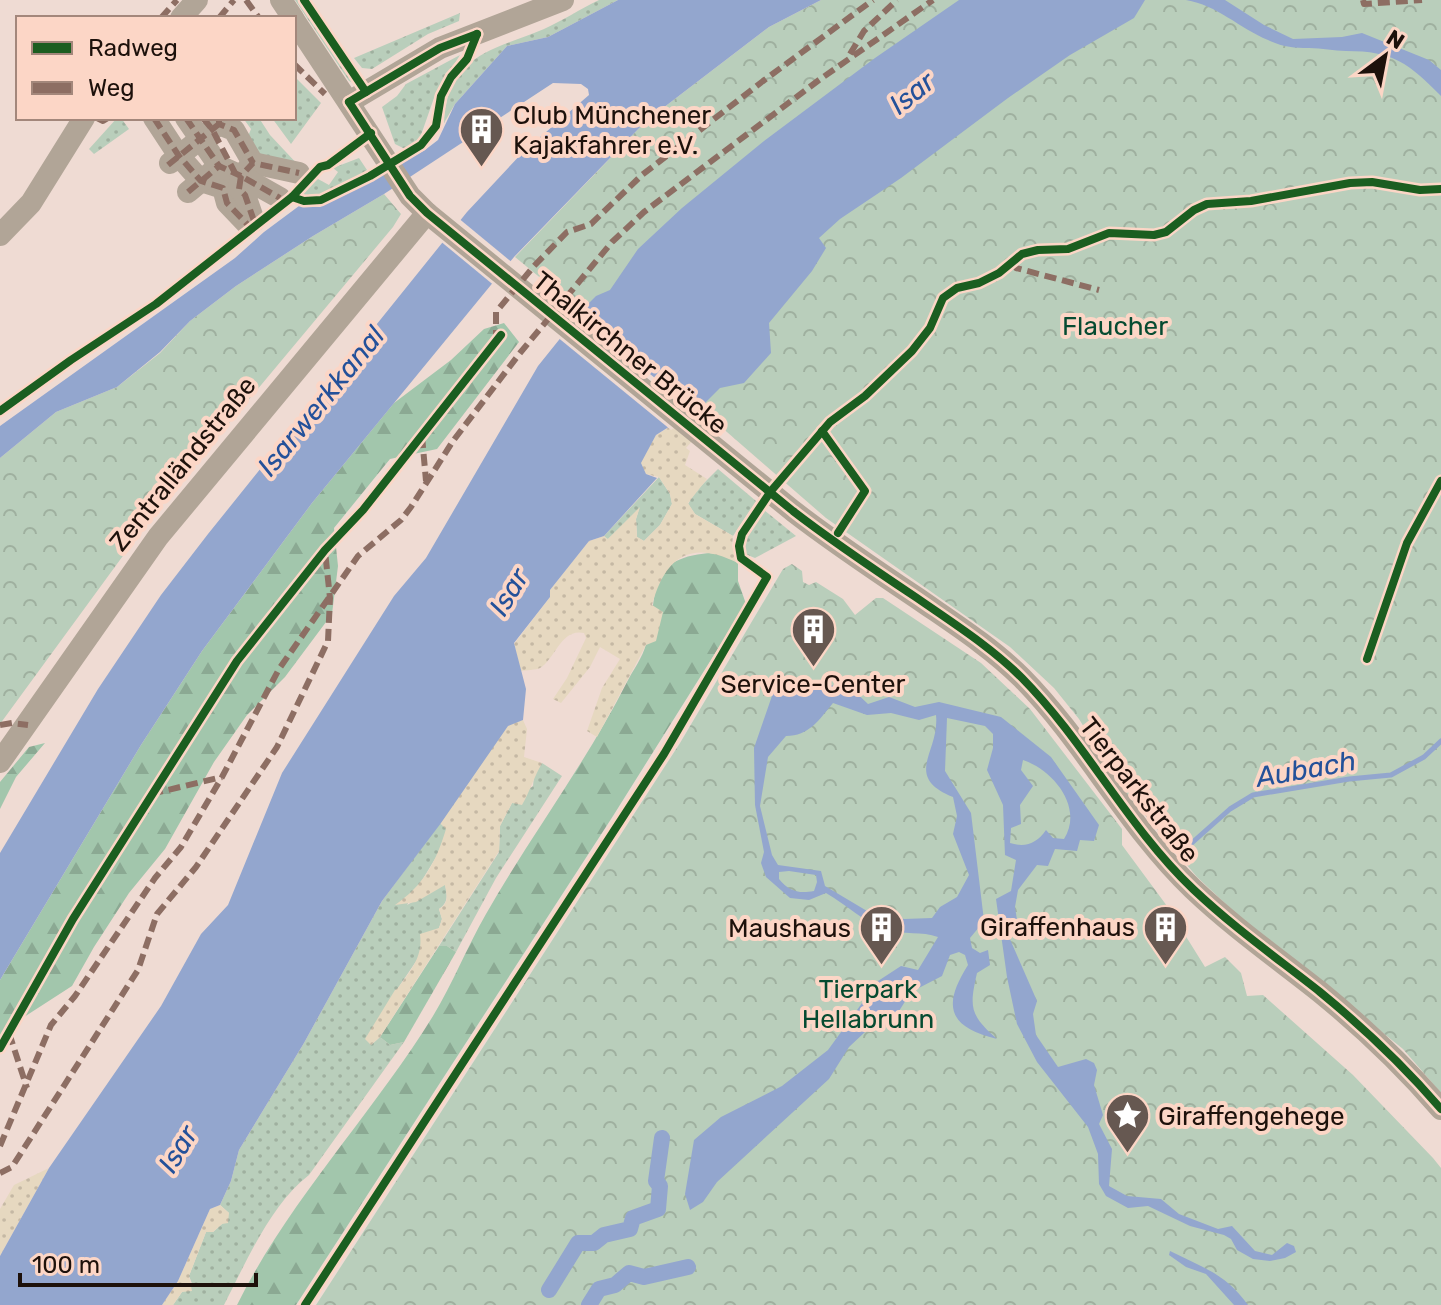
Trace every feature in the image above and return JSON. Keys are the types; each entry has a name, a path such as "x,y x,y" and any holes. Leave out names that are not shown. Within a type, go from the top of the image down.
{"street":[{"path":"183,16 197,0"},
{"path":"349,102 457,39 563,0"},
{"path":"296,23 410,196 435,219"},
{"path":"0,235 31,203 83,120"},
{"path":"174,160 201,123"},
{"path":"201,123 225,178"},
{"path":"251,223 227,203 225,178 234,130 201,123 159,126 174,160 225,178 280,198"},
{"path":"225,178 299,173"},
{"name":"Thalkirchner Brücke","path":"435,219 793,511"},
{"name":"Zentralländstraße","path":"0,762 158,537 435,219"},
{"name":"Tierparkstraße","path":"793,511 832,542 958,626 1006,663 1064,727 1128,815 1191,887 1224,918 1357,1023 1411,1074 1441,1109"}],"green space":[{"path":"295,0 300,0 358,85 349,81"},
{"path":"599,0 618,0 548,37 507,46 455,104 444,123 447,100 454,83 476,58 551,26"},
{"name":"Flaucher","path":"821,0 1441,0 1441,1093 1403,1049 1246,923 1197,877 1118,783 1079,719 1054,688 1010,647 826,518 712,419 515,257 646,121 769,27"},
{"path":"460,13 459,21 428,34 372,69 362,68 354,58"},
{"path":"460,55 435,95 420,138 407,150 395,144 382,107 397,96 406,84"},
{"path":"296,78 321,103 291,144 273,120 296,120"},
{"path":"115,120 122,120 129,129 94,154 89,149"},
{"path":"244,120 260,120 300,167 260,159 247,139 251,129"},
{"path":"359,158 367,170 329,192 303,196 302,190 318,179 329,185 338,172 333,168"},
{"path":"384,194 401,214 393,227 155,512 0,724 0,458 56,412 117,387 160,353 190,321 236,286"},
{"path":"504,323 519,342 437,449 390,459 334,528 338,566 332,614 285,677 247,715 214,762 165,849 129,893 72,986 7,1028 0,1038 0,980 141,745 202,651 312,503 394,403 451,360 484,329"},
{"path":"718,469 756,501 733,536 695,514 688,504"},
{"path":"659,477 670,494 672,504 660,525 644,541 637,537 639,509 607,540 604,536"},
{"path":"764,510 796,536 755,558 745,554 742,548"},
{"path":"709,553 723,555 738,563 738,581 746,604 613,816 296,1305 237,1305 281,1229 433,1016 486,914 611,712 643,654 658,582 664,572 673,563"},
{"name":"Tierpark Hellabrunn","path":"792,564 802,571 803,582 809,585 816,582 843,599 855,615 876,598 883,598 981,663 1030,709 1122,829 1122,845 1167,906 1205,967 1225,957 1241,973 1247,996 1263,995 1353,1075 1433,1158 1441,1168 1441,1305 316,1305 680,743 783,569"},
{"path":"45,743 16,777 0,809 0,782 29,747"},
{"path":"542,763 562,776 496,878 456,952 447,946 439,946 499,852 500,826 512,803 533,786 534,776"},
{"path":"440,823 447,829 438,854 407,905 445,884 446,901 439,909 442,919 398,988 371,1045 380,1037 390,1045 404,1042 309,1175 295,1187 271,1218 224,1305 173,1305 182,1292 193,1286 189,1276 206,1232 213,1232 229,1213 220,1205 231,1181 239,1150 304,1043 382,901"},
{"path":"439,946 447,946 456,952 404,1042 390,1045 380,1037"}],"sand":[{"path":"744,383 686,448 690,451 685,465 707,479 688,503 695,514 733,536 732,546 738,563 721,556 693,553 672,564 657,588 652,605 663,612 656,641 646,645 597,737 587,731 602,688 620,659 600,647 590,667 561,703 553,699 586,638 584,633 564,639 546,663 534,670 521,671 514,644 550,597 550,590 589,541 604,536 608,539 640,507 636,519 637,537 644,541 660,525 672,504 670,494 659,477 646,474 640,463 656,435"},
{"path":"523,720 527,729 524,757 542,763 522,805 512,803 500,826 499,851 380,1037 371,1045 365,1039 415,963 420,950 420,934 439,928 442,919 439,909 446,899 445,885 416,902 395,905 414,889 433,862 446,829 440,823 508,725"},
{"path":"49,1168 0,1256 0,1209 14,1185"},
{"path":"220,1205 229,1213 228,1223 213,1232 206,1232 189,1276 192,1291 182,1292 173,1305 162,1305 178,1281 210,1209"}],"water":[{"name":"Isarwerkkanal","path":"618,0 821,0 769,27 646,121 514,257 312,503 202,651 141,745 0,980 0,853 98,689 161,595 208,534 467,212 524,151 589,95 588,89 581,84 553,83 236,286 190,321 160,352 117,387 56,412 0,458 0,426 235,258 299,206 320,207 425,150 438,140 455,104 507,46 548,37"},
{"name":"Isar","path":"959,0 1145,0 1134,18 1070,55 840,219 819,238 826,248 812,271 769,323 771,353 744,383 720,388 702,406 656,435 641,463 646,474 657,478 604,536 589,541 514,643 526,689 523,720 508,726 382,901 304,1043 239,1150 231,1181 220,1205 210,1209 178,1281 162,1305 0,1305 0,1256 49,1168 161,1006 201,934 228,905 282,773 394,596 426,558 538,366 587,305 596,296 610,290 638,249 682,208 764,141"},
{"path":"1186,0 1225,0 1293,39 1362,33 1429,60 1441,70 1441,96 1399,61 1376,53 1284,46 1257,35 1208,7"},
{"path":"784,684 849,686 868,704 889,697 915,707 939,702 1001,717 1051,757 1099,825 1094,841 1080,840 1077,851 1055,849 1048,866 1037,865 1018,890 1015,907 1017,920 1009,937 1037,1001 1033,1014 1036,1035 1058,1067 1086,1059 1094,1063 1097,1070 1094,1085 1103,1115 1099,1124 1112,1149 1109,1186 1127,1196 1161,1199 1179,1214 1218,1229 1232,1226 1255,1251 1272,1255 1287,1243 1294,1246 1296,1252 1270,1261 1253,1259 1237,1250 1231,1239 1224,1235 1190,1226 1148,1206 1128,1208 1106,1196 1099,1184 1098,1154 1088,1127 1037,1062 1017,1024 996,899 1011,891 1016,860 1005,855 1003,805 987,770 993,734 985,726 947,718 945,771 971,813 985,929 980,926 970,938 972,948 980,953 988,950 990,965 977,973 974,1010 981,1023 997,1039 968,1028 954,1013 955,992 968,965 965,955 959,952 950,955 942,976 911,992 894,1019 865,1032 849,1047 829,1079 717,1182 703,1202 690,1210 685,1194 694,1140 721,1117 782,1086 828,1050 878,981 901,966 918,970 938,937 878,927 826,893 809,900 790,898 766,877 761,863 764,852 755,805 754,748 773,693","holes":["833,703 867,715 891,713 919,720 936,715 926,772 929,781 953,797 957,816 953,834 969,875 957,897 940,907 932,918 904,919 882,911 867,911 825,886 821,871 778,865 772,855 760,806 768,757 786,736 801,733 818,721","1023,760 1045,772 1062,791 1070,815 1064,839 1053,838 1046,830 1031,843 1010,843 1011,828 1021,824 1020,805 1033,786 1021,770","779,872 816,875 814,891 790,889 779,879"]},
{"path":"1170,1251 1222,1279 1248,1305 1234,1305 1206,1274 1186,1267 1169,1255"}],"pier":[{"path":"457,217 514,264 496,287 439,240"},
{"path":"575,313 698,413 671,430 556,336"}],"waterway":[{"name":"Aubach","path":"1185,849 1230,809 1253,795 1391,775 1424,757 1441,741"},
{"path":"549,1290 578,1243 594,1243 604,1235 630,1229 633,1218 658,1209 660,1186 656,1181 662,1138"},
{"path":"589,1305 599,1289 615,1285 629,1273 644,1277 688,1267"}],"marked path":[{"path":"163,16 177,0"},
{"path":"221,16 234,0"},
{"path":"246,0 258,16"},
{"path":"496,342 496,312 567,232 591,224 642,175 873,0"},
{"path":"850,54 864,31 897,0"},
{"path":"0,1146 51,1025 75,996 155,878 181,847 279,669 358,556 401,520 411,507 453,441 520,353 612,242 644,212 819,80 933,0"},
{"path":"1363,0 1364,4 1422,0"},
{"path":"296,66 325,94"},
{"path":"101,120 105,120"},
{"path":"155,120 179,156 201,181 223,188 227,203 248,225"},
{"path":"187,120 219,166"},
{"path":"205,120 235,173"},
{"path":"219,120 219,124 234,130 253,163"},
{"path":"168,165 219,124"},
{"path":"188,192 219,166 241,176 253,163 299,173"},
{"path":"254,221 245,195 239,189 241,176 280,198"},
{"path":"1012,263 1016,268 1099,290"},
{"path":"422,436 426,481"},
{"path":"0,1173 12,1167 138,970 157,914 196,867 277,747 328,641 330,598 325,551"},
{"path":"0,725 28,725"},
{"path":"151,794 222,777"},
{"path":"9,1033 27,1088"}],"cycle path":[{"path":"304,0 366,92"},
{"path":"349,102 440,48 477,34"},
{"path":"292,197 304,201 321,200 370,176 421,145 436,126 441,96 451,77 467,59 477,34"},
{"path":"349,102 410,196 427,213 793,511 971,636 1022,678 1045,703 1169,865 1239,929 1352,1019 1441,1109"},
{"path":"0,411 156,304 292,197 320,167 328,165 371,133"},
{"path":"305,1305 664,754 767,577 741,558 739,546 742,534 771,491 830,422 865,396 912,351 930,328 943,298 957,288 979,283 999,273 1022,254 1068,249 1109,233 1154,235 1166,232 1207,204 1251,201 1350,183 1372,182 1420,190 1441,189"},
{"path":"0,1048 73,919 237,661 325,550 363,510 501,335"},
{"path":"822,431 865,491 838,533"},
{"path":"1367,659 1407,543 1441,481"}],"place":[{"name":"Club Münchener Kajakfahrer e.V.","path":"482,169"},
{"name":"Service-Center","path":"813,668"},
{"name":"Giraffenhaus","path":"1166,966"},
{"name":"Maushaus","path":"882,967"},
{"name":"Giraffengehege","path":"1127,1155"}]}
